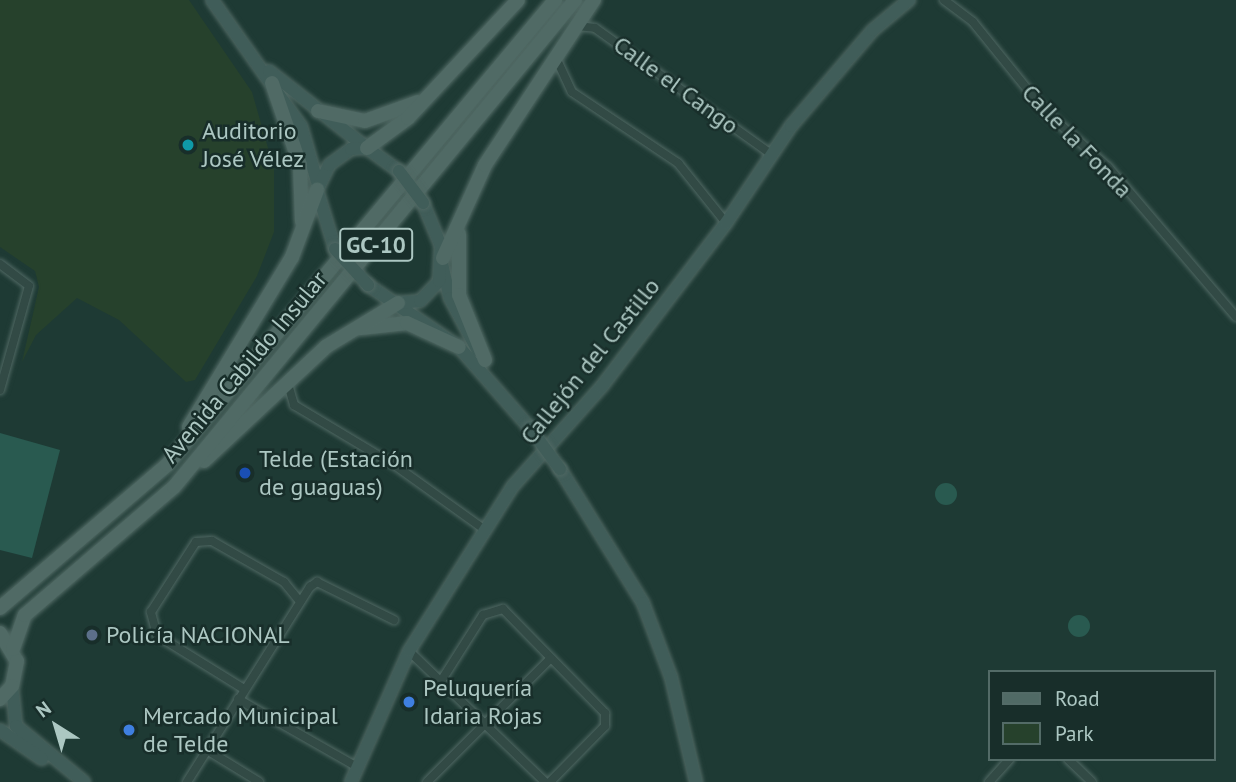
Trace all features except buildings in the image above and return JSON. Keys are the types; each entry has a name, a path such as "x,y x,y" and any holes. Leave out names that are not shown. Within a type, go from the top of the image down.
{"main road":[{"path":"212,0 301,125 335,249 368,285 459,347 506,396"},
{"path":"167,465 299,243 318,188 339,156 367,148 423,100 518,0"},
{"name":"Avenida Cabildo Insular","path":"0,608 167,465 555,0"},
{"name":"Avenida Cabildo Insular","path":"13,649 25,615 174,487 575,0"},
{"path":"174,487 340,336 398,303 431,295 464,203 594,0"},
{"name":"Callejón del Castillo","path":"351,782 409,650 485,530 726,223 771,154 873,30 909,0"},
{"path":"257,60 318,111 399,171 423,203 455,308 506,396 560,469 643,603 671,677 696,782"},
{"path":"272,83 300,165 299,243"},
{"path":"318,111 365,121 423,100"},
{"path":"464,203 456,247 459,295 485,360"},
{"path":"340,336 397,322 459,347"},
{"path":"0,596 51,566"},
{"path":"0,632 13,649"},
{"name":"GC-10","path":"12,686 13,649"},
{"path":"0,699 12,686"},
{"path":"12,686 16,726 75,778"},
{"path":"0,730 75,778"}],"street":[{"name":"Calle la Fonda","path":"944,0 973,22 1046,112 1108,167 1236,317"},
{"name":"Calle el Cango","path":"577,26 595,28 771,154"},
{"path":"558,53 556,67 572,92 678,163 726,223"},
{"path":"0,264 29,286 0,390"},
{"path":"288,384 295,405 396,466 485,530"},
{"path":"244,689 157,635 151,612 196,542 212,541 284,582 298,599"},
{"path":"187,782 298,599 317,582 394,620"},
{"path":"443,678 492,609 503,609 606,713 605,726 550,782"},
{"path":"409,650 443,678 545,782"},
{"path":"427,782 551,657"},
{"path":"238,699 357,767"},
{"path":"207,750 259,782"},
{"path":"989,782 1008,761"},
{"path":"1070,761 1092,782"}],"green space":[{"path":"0,0 189,0 252,92 274,169 274,232 257,276 195,380 186,382 119,320 77,298 36,335 22,362 39,287 35,271 0,247"}],"shaded area":[{"path":"0,433 60,450 32,558 0,550"},
{"path":"946,483 954,486 957,494 954,502 946,505 938,502 935,494 938,486"},
{"path":"1079,615 1089,622 1090,626 1083,636 1079,637 1069,630 1068,626 1075,616"}],"place":[{"name":"Auditorio José Vélez","path":"188,145"},
{"name":"Telde (Estación de guaguas)","path":"245,473"},
{"name":"Policía NACIONAL","path":"92,635"},
{"name":"Peluquería Idaria Rojas","path":"409,702"},
{"name":"Mercado Municipal de Telde","path":"129,730"}]}
